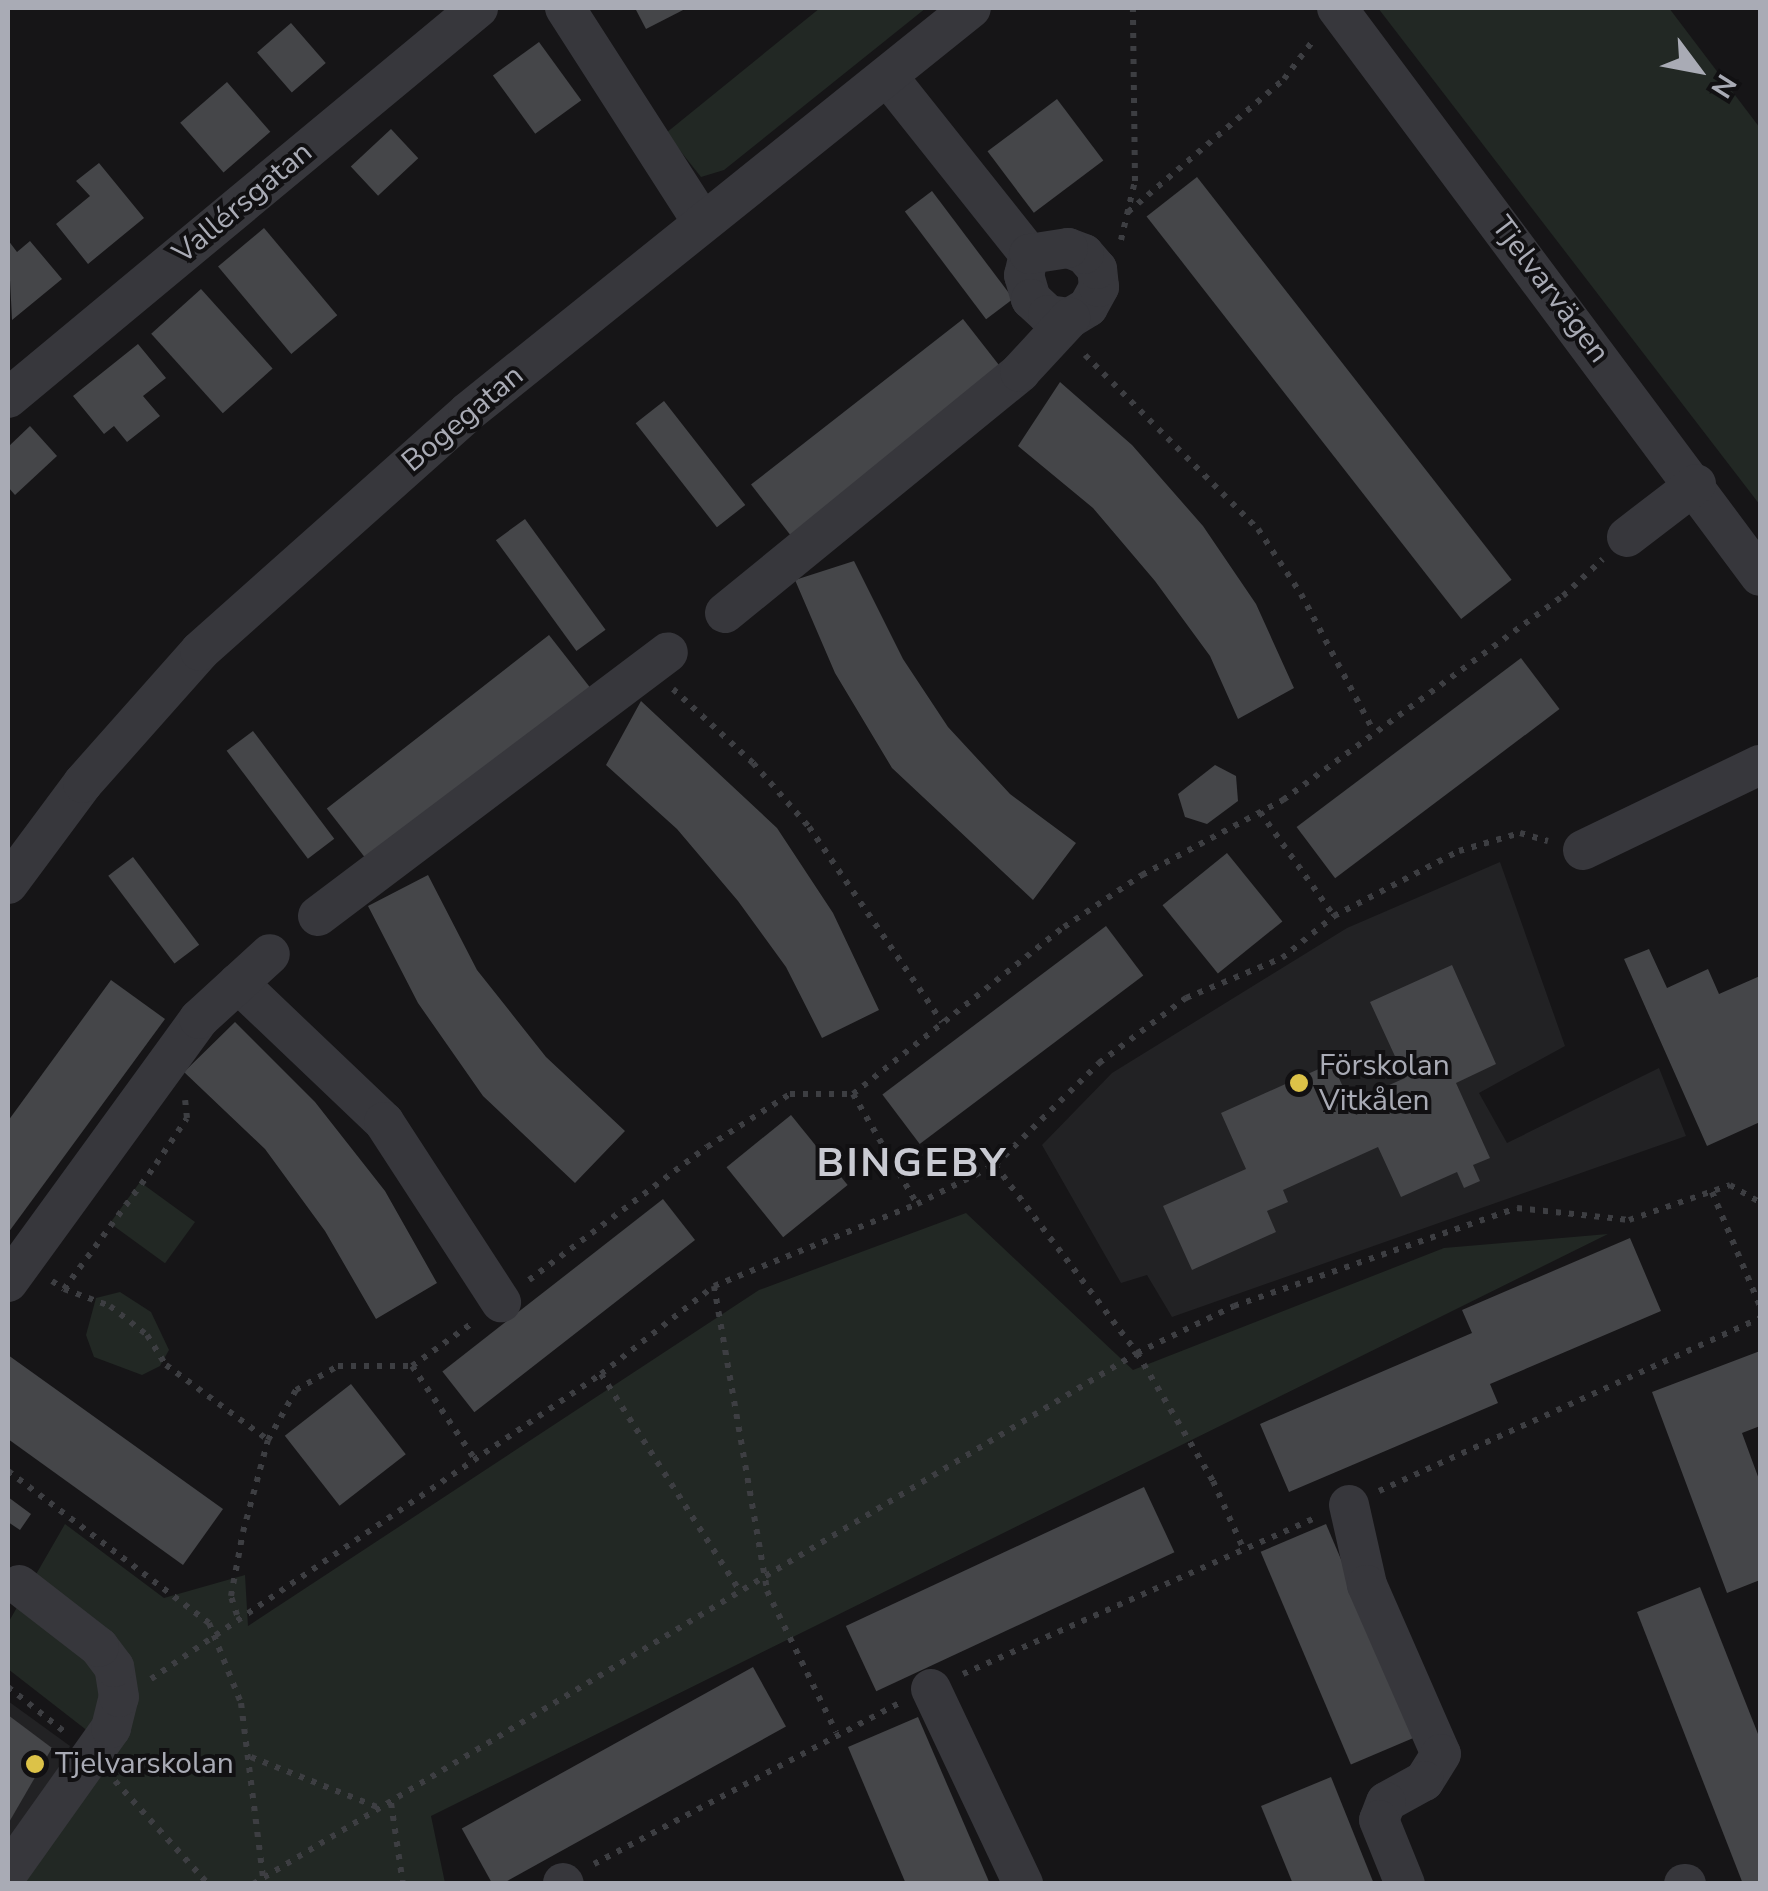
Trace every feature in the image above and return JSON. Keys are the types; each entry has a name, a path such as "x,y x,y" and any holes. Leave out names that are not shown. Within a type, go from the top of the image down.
{"street":[{"name":"Vallérsgatan","path":"8,398 478,8"},
{"path":"565,8 703,223"},
{"name":"Bogegatan","path":"8,884 83,783 200,651 468,412 971,8"},
{"name":"Tjelvarvägen","path":"1340,12 1696,484 1760,576"},
{"path":"888,77 1029,254"},
{"path":"726,613 1020,372 1064,325 1088,306 1100,287 1097,269 1084,254 1068,248 1029,254"},
{"path":"1029,254 1024,275 1031,300 1064,325"},
{"path":"1627,537 1696,484"},
{"path":"318,916 659,660"},
{"path":"1583,850 1760,765"},
{"path":"8,1282 199,1019 270,954"},
{"path":"238,983 384,1122 501,1302"},
{"path":"1349,1505 1367,1585 1442,1754 1424,1782 1386,1802 1379,1820 1405,1884"},
{"path":"8,1873 111,1728 120,1698 114,1667 99,1647 19,1585"},
{"path":"930,1688 1023,1884"}],"path":[{"path":"1100,287 1128,212 1135,181 1133,8"},
{"path":"1128,212 1219,139 1284,78 1312,40 1340,12"},
{"path":"1064,325 1258,529 1302,594 1373,730"},
{"path":"237,1615 231,1596 268,1440 296,1390 324,1370 367,1363 412,1366 758,1113 790,1094 853,1094 942,1022 1142,875 1260,812 1563,596 1627,537"},
{"path":"659,660 808,827 942,1022"},
{"path":"1260,812 1334,916"},
{"path":"120,1698 216,1634 237,1615 601,1374 714,1286 917,1204 995,1165 1145,1025 1186,998 1282,958 1334,916 1458,851 1520,833 1583,850"},
{"path":"853,1094 917,1204"},
{"path":"995,1165 1137,1353 1213,1481 1243,1548"},
{"path":"253,1884 1137,1353 1234,1306 1518,1208 1629,1220 1730,1185 1760,1202"},
{"path":"1712,1192 1760,1306"},
{"path":"714,1286 766,1591 836,1732"},
{"path":"64,1289 110,1306 147,1335 166,1365 268,1440"},
{"path":"564,1883 836,1732 1760,1318"},
{"path":"412,1366 474,1458"},
{"path":"601,1374 740,1590"},
{"path":"8,1471 200,1612 216,1634 252,1757 263,1877"},
{"path":"252,1757 382,1809"},
{"path":"391,1803 404,1884"}],"shaded area":[{"path":"820,8 926,8 724,170 701,177 666,133"},
{"path":"1378,8 1669,8 1760,128 1760,505"},
{"name":"Förskolan Vitkålen","path":"1500,862 1565,1046 1479,1093 1507,1143 1659,1068 1686,1136 1172,1317 1147,1275 1121,1283 1042,1145 1112,1073 1347,928"},
{"path":"140,1182 195,1222 165,1263 110,1223"},
{"path":"966,1213 1133,1370 1444,1248 1608,1234 431,1816 445,1883 9,1884 89,1732 8,1669 8,1623 65,1524 164,1598 245,1575 248,1626 759,1290"},
{"path":"120,1292 151,1312 169,1350 160,1366 142,1375 94,1357 86,1335 96,1298"},
{"name":"Tjelvarskolan","path":"8,1701 70,1746 55,1782 8,1849"}],"building":[{"path":"635,8 687,8 646,29"},
{"path":"291,23 326,63 292,93 257,53"},
{"path":"539,42 581,100 535,134 493,76"},
{"path":"227,82 270,132 224,172 180,123"},
{"path":"1057,99 1103,160 1034,213 988,151"},
{"path":"391,129 418,158 378,196 351,167"},
{"path":"99,163 144,218 88,264 56,224 90,196 76,181"},
{"path":"1197,177 1512,580 1461,619 1147,216"},
{"path":"932,191 1013,299 986,319 905,211"},
{"path":"264,228 337,315 291,354 218,267"},
{"path":"8,240 17,252 30,241 62,279 12,320"},
{"path":"201,289 273,369 223,413 151,334"},
{"path":"963,319 1004,372 792,537 751,485"},
{"path":"138,344 166,378 143,396 160,416 127,442 114,426 104,434 73,396"},
{"path":"1060,382 1132,445 1203,526 1256,604 1294,688 1238,719 1210,656 1155,581 1093,508 1018,446"},
{"path":"664,401 745,505 717,527 636,423"},
{"path":"30,426 57,456 15,495 8,487 8,447"},
{"path":"525,519 606,630 576,651 496,540"},
{"path":"854,561 903,659 948,727 1010,794 1076,843 1033,900 892,768 835,673 795,580"},
{"path":"549,635 590,688 368,861 327,809"},
{"path":"1521,658 1560,709 1335,878 1297,827"},
{"path":"641,701 777,828 833,913 879,1010 822,1038 786,967 738,901 677,829 606,765"},
{"path":"253,731 334,839 308,859 227,751"},
{"path":"1215,765 1236,776 1238,801 1207,824 1185,817 1178,794"},
{"path":"1227,853 1282,921 1218,974 1162,905"},
{"path":"133,857 199,945 174,964 108,876"},
{"path":"428,875 477,970 546,1057 625,1131 575,1183 483,1096 418,1003 368,906"},
{"path":"1106,926 1143,976 920,1144 882,1095"},
{"path":"1649,949 1667,988 1708,969 1719,994 1760,976 1760,1122 1707,1146 1624,959"},
{"path":"1452,965 1496,1064 1456,1083 1490,1158 1473,1165 1480,1181 1464,1188 1457,1172 1401,1197 1378,1147 1283,1190 1288,1202 1267,1211 1276,1232 1192,1270 1163,1206 1246,1169 1221,1113 1332,1063 1356,1115 1374,1106 1369,1094 1405,1078 1370,1002"},
{"path":"111,980 165,1019 8,1233 8,1121"},
{"path":"235,1022 315,1102 385,1191 437,1283 376,1319 325,1231 265,1149 184,1072"},
{"path":"791,1115 848,1185 783,1237 726,1167"},
{"path":"663,1199 695,1240 474,1412 442,1371"},
{"path":"1630,1238 1661,1311 1490,1384 1498,1403 1289,1492 1260,1424 1472,1333 1462,1310"},
{"path":"1760,1351 1760,1426 1742,1433 1760,1482 1760,1580 1727,1593 1652,1392"},
{"path":"8,1355 223,1509 183,1565 8,1439"},
{"path":"351,1384 406,1454 340,1506 285,1436"},
{"path":"1144,1487 1174,1552 876,1691 846,1626"},
{"path":"8,1497 31,1514 20,1530 8,1522"},
{"path":"1326,1524 1416,1737 1351,1764 1261,1552"},
{"path":"1700,1587 1760,1739 1760,1884 1743,1884 1637,1612"},
{"path":"753,1667 786,1726 502,1884 493,1884 462,1828"},
{"path":"8,1715 52,1748 8,1824"},
{"path":"918,1717 990,1884 906,1884 848,1747"},
{"path":"1331,1777 1374,1884 1293,1884 1261,1806"}],"place":[{"name":"Förskolan Vitkålen","path":"1299,1083"},
{"name":"Tjelvarskolan","path":"35,1764"}],"district":[{"name":"BINGEBY","path":"912,1163"}]}
